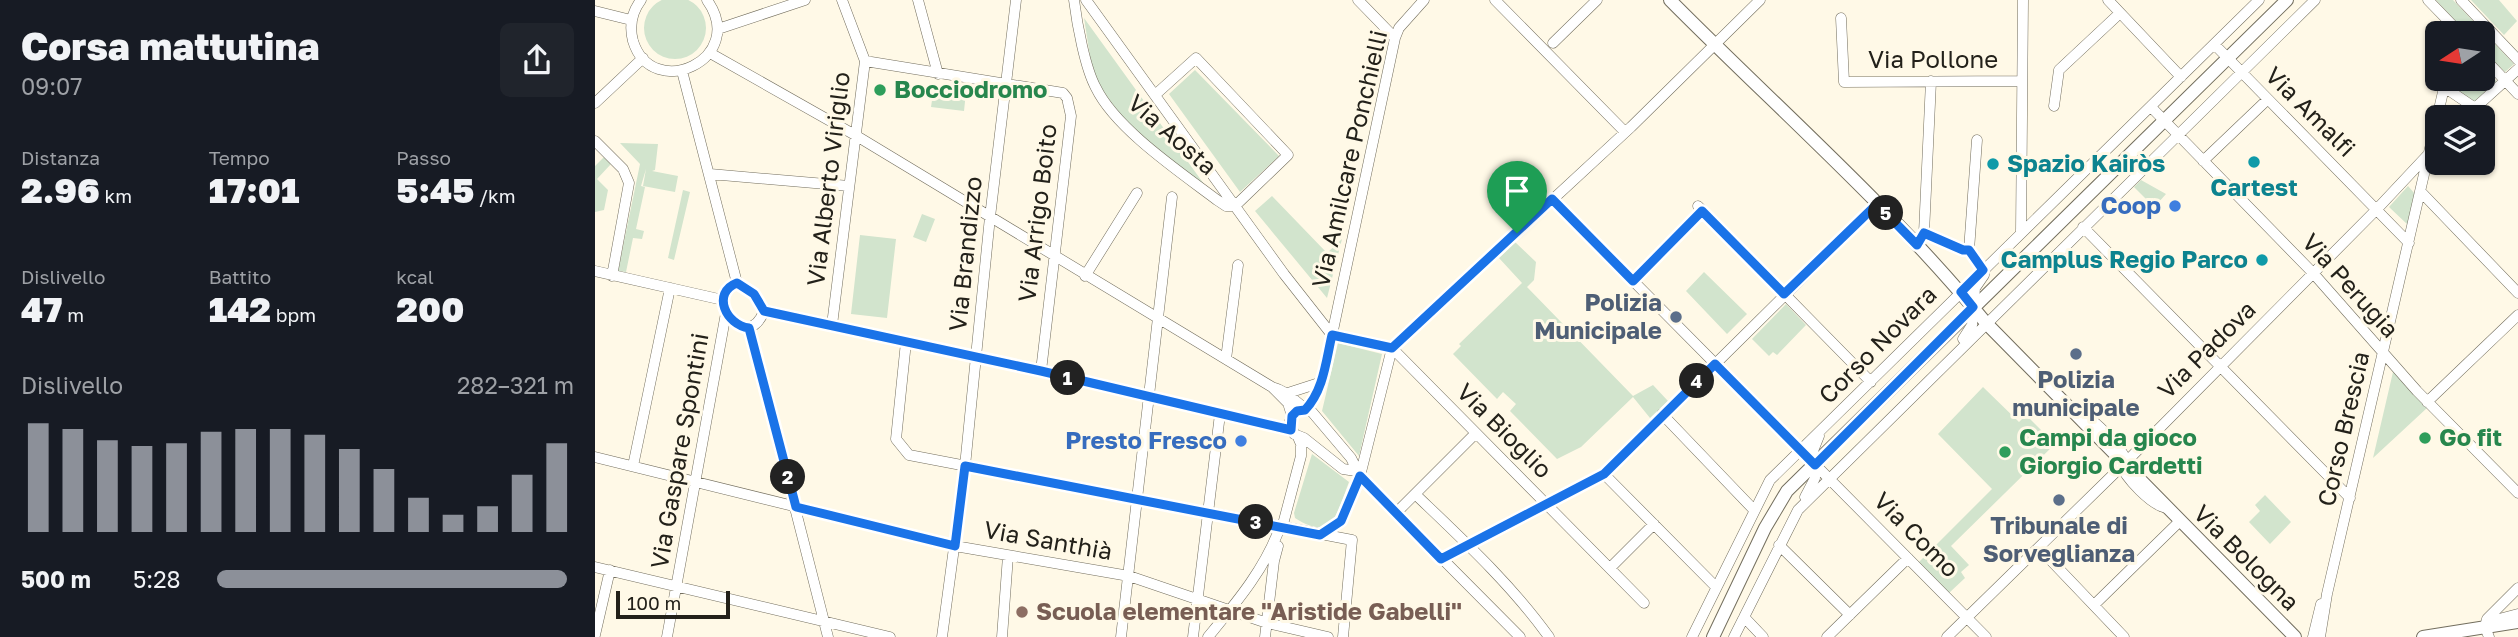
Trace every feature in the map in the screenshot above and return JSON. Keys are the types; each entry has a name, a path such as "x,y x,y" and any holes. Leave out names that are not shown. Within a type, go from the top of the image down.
{"main road":[{"name":"Via Bologna","path":"1670,0 1716,42"},
{"name":"Via Bologna","path":"1679,0 1751,82 1758,85 1877,204 1961,292 1986,323 2123,465 2295,637"},
{"name":"Corso Novara","path":"1713,637 1778,503 1973,307 2287,0"},
{"path":"2427,637 2489,630 2518,622"}],"street":[{"path":"641,0 631,20 635,47 643,58 661,69 682,71 693,68 710,53 716,42 718,29 713,9 707,0"},
{"path":"718,29 806,0"},
{"name":"Via Alberto Viriglio","path":"832,325 865,61 842,0"},
{"path":"918,0 938,74"},
{"name":"Via Brandizzo","path":"942,637 965,466 990,217 1016,0"},
{"name":"Via Aosta","path":"1074,0 1090,75 1114,116 1217,200 1226,206 1235,206"},
{"path":"1086,0 1332,335 1392,348"},
{"path":"1358,0 1395,38"},
{"name":"Via Amilcare Ponchielli","path":"1305,410 1321,382 1395,38 1399,28 1424,0"},
{"path":"1495,0 1625,132"},
{"path":"1553,43 1597,0"},
{"path":"1320,535 1341,521 1358,473 1392,348 1625,132 1759,0"},
{"path":"2021,233 2023,0"},
{"path":"2108,0 2181,77"},
{"name":"Corso Novara","path":"1692,637 1770,480 2259,0"},
{"path":"2428,0 2448,21"},
{"path":"2461,0 2518,60"},
{"path":"1798,510 2314,1"},
{"path":"595,11 631,20"},
{"path":"2054,106 2059,70 2120,13"},
{"name":"Via Pollone","path":"1841,18 1844,82 2022,81"},
{"path":"2251,35 2265,49"},
{"name":"Via Amalfi","path":"2214,44 2409,243"},
{"path":"710,53 855,135 1272,387 1288,393 1305,410"},
{"path":"595,103 643,58"},
{"path":"1155,95 1196,58 1288,155 1235,206"},
{"name":"Via Arrigo Boito","path":"865,61 1063,93 1071,116 1041,371"},
{"path":"2478,105 2518,69"},
{"path":"2495,70 2518,94"},
{"path":"682,71 737,283 754,294 764,311 1041,371 1298,435 1343,469 1358,473"},
{"path":"1917,245 1924,233 1931,81"},
{"path":"2455,91 2471,105"},
{"path":"2203,161 2268,99"},
{"name":"Via Perugia","path":"2151,107 2313,273 2427,402 2518,493"},
{"path":"1977,140 1969,250 1983,270"},
{"path":"595,141 623,169 629,183 612,276"},
{"name":"Via Padova","path":"1947,637 2123,465 2425,158"},
{"path":"710,174 849,186"},
{"name":"Corso Brescia","path":"2320,637 2327,594 2426,175"},
{"path":"2421,192 2518,293"},
{"path":"1085,276 1137,193"},
{"path":"1121,637 1173,197"},
{"name":"Via Como","path":"1552,199 1986,637"},
{"path":"1441,559 1604,474 1877,204"},
{"path":"1633,281 1700,208 1871,382"},
{"path":"2083,227 2350,498"},
{"path":"1924,233 1963,250 1969,250"},
{"path":"1952,357 1971,327 1975,288 1996,256"},
{"path":"1226,359 1238,265"},
{"path":"595,271 723,300"},
{"path":"737,283 727,289 723,300 726,313 737,324 749,328"},
{"path":"633,466 670,288"},
{"path":"1312,311 1329,315 1338,310"},
{"path":"749,328 760,321 764,311"},
{"name":"Via Gaspare Spontini","path":"667,637 726,313"},
{"path":"2427,402 2518,315"},
{"path":"749,328 828,637"},
{"path":"906,342 896,439 909,455 1352,540 1343,637"},
{"name":"Via Bioglio","path":"1392,348 1644,603"},
{"path":"1288,393 1321,382"},
{"path":"1265,637 1274,561 1301,456 1301,444 1288,404 1272,387"},
{"path":"1292,416 1297,411 1313,412 1351,458 1358,473 1520,637"},
{"path":"1193,637 1220,414"},
{"path":"1662,414 1754,510"},
{"path":"1298,435 1315,432 1317,419"},
{"path":"1734,637 1813,483 1813,451 1823,428"},
{"path":"1396,513 1476,433"},
{"name":"Via Santhià","path":"595,457 955,546 1129,576 1267,622 1328,637"},
{"path":"1604,474 1716,587"},
{"path":"1415,494 1533,614 1549,637"},
{"path":"2094,605 2180,521"},
{"path":"1611,568 1654,524"},
{"path":"1208,637 1271,552 1282,528"},
{"path":"1779,545 1850,615"},
{"path":"2039,548 2124,637"},
{"path":"1002,637 1007,555"},
{"path":"1827,637 1908,558"},
{"path":"595,567 890,637"},
{"path":"595,635 610,570"},
{"path":"2489,630 2487,619 2518,588"},
{"name":"Corso Brescia","path":"2312,637 2327,594"},
{"path":"2489,630 2502,617 2518,614"},
{"path":"1744,617 1763,637"}],"green space":[{"path":"666,-1 687,0 697,6 705,22 705,34 697,50 675,59 653,50 644,28 653,6"},
{"path":"2436,0 2453,0 2473,21 2456,21"},
{"path":"2471,0 2499,0 2517,21 2504,35 2495,25 2495,21 2491,21"},
{"path":"1084,18 1209,191 1123,120 1096,81"},
{"path":"2495,44 2514,64 2505,72 2495,62"},
{"path":"1195,70 1279,156 1240,192 1169,94"},
{"path":"934,87 966,92 964,111 931,107"},
{"path":"2459,91 2487,91 2474,103"},
{"path":"620,143 658,144 655,170 652,171 678,176 675,192 643,186 646,169 641,186 645,187 636,229 644,231 642,239 633,238 626,272 618,271 640,164"},
{"path":"604,157 611,164 597,179 608,190 604,210 595,212 595,166"},
{"path":"2141,180 2166,194 2158,203 2151,204 2134,187"},
{"path":"2408,186 2415,194 2408,225 2389,207"},
{"path":"683,190 690,192 674,260 668,258"},
{"path":"1272,196 1327,253 1342,239 1327,298 1255,211"},
{"path":"922,214 935,219 926,242 913,237"},
{"path":"860,235 896,239 887,318 851,314"},
{"path":"1515,242 1536,262 1534,280 1527,287 1633,396 1653,385 1668,401 1650,418 1633,397 1581,447 1557,459 1510,411 1516,404 1503,392 1497,399 1453,354 1461,346 1459,344 1522,283 1499,258"},
{"path":"1704,272 1747,314 1727,334 1686,291"},
{"path":"1786,304 1806,325 1777,355 1773,352 1769,356 1752,339"},
{"path":"1338,343 1382,354 1359,456 1322,411"},
{"path":"2393,372 2427,408 2373,458"},
{"path":"1983,387 2019,422 2026,415 2055,444 1951,546 1969,565 1961,572 1965,578 1949,593 1919,562 1992,489 1938,434"},
{"path":"1312,454 1349,482 1337,513 1326,526 1308,525 1295,518 1294,513"},
{"path":"2265,495 2291,522 2270,544 2249,522 2260,511 2255,505"}],"place":[{"name":"Bocciodromo","path":"880,90"},
{"name":"Cartest","path":"2254,162"},
{"name":"Spazio Kairòs","path":"1993,164"},
{"name":"Coop","path":"2175,206"},
{"name":"Camplus Regio Parco","path":"2262,260"},
{"name":"Polizia Municipale","path":"1676,317"},
{"name":"Polizia municipale","path":"2076,354"},
{"name":"Go fit","path":"2425,438"},
{"name":"Presto Fresco","path":"1241,441"},
{"name":"Campi da gioco Giorgio Cardetti","path":"2005,452"},
{"name":"Tribunale di Sorveglianza","path":"2059,500"},
{"name":"Scuola elementare \"Aristide Gabelli\"","path":"1022,612"}],"route":[{"path":"1552,199 1633,281 1702,211 1784,294 1877,204 1917,245 1923,239 1924,233 1963,250 1969,250 1983,270 1961,292 1973,307 1815,465 1715,364 1604,474 1441,559 1360,476 1341,521 1320,535 965,466 955,546 796,507 749,328 737,324 726,313 723,300 727,289 737,283 754,294 764,311 1041,371 1291,430 1290,421 1294,413 1305,410 1316,396 1332,335 1392,348 1517,233 1552,199"}]}
